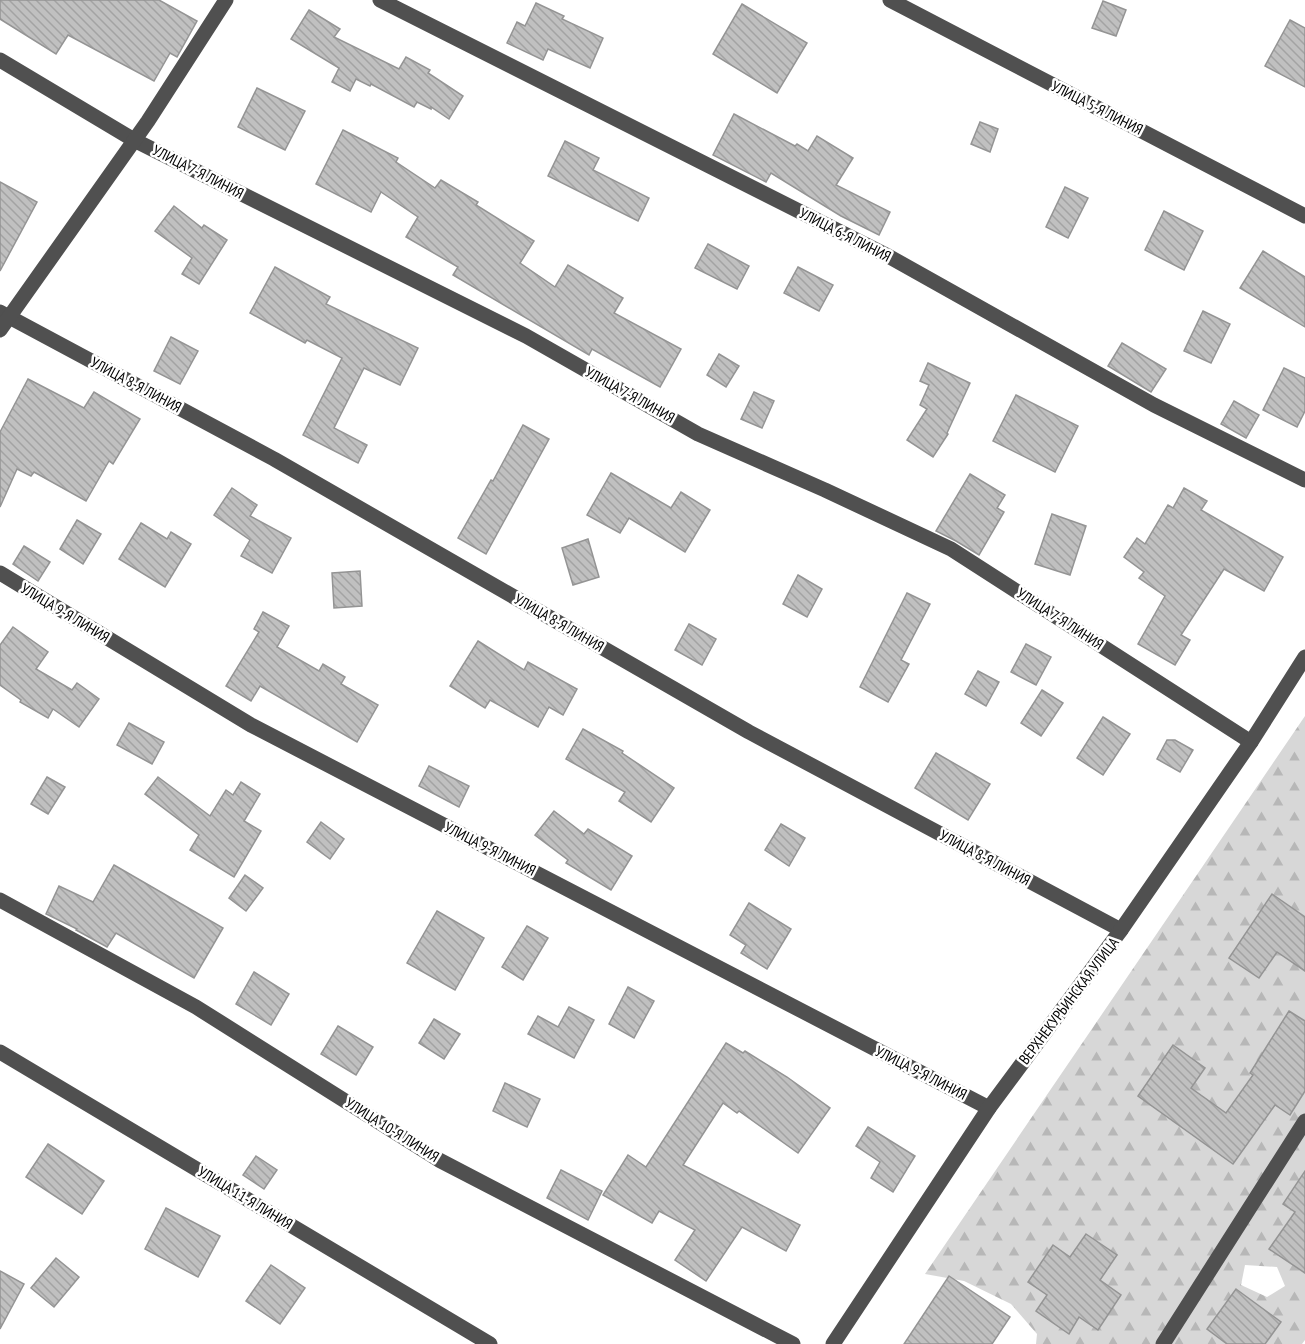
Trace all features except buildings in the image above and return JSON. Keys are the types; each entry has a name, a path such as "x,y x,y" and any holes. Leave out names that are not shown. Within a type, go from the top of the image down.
{"street":[{"path":"3,320 134,140 226,0"},
{"name":"УЛИЦА 6-Я ЛИНИЯ","path":"380,0 888,256 1154,405 1305,480"},
{"name":"УЛИЦА 5-Я ЛИНИЯ","path":"890,0 1305,216"},
{"name":"УЛИЦА 7-Я ЛИНИЯ","path":"0,60 134,140 526,336 698,434 951,549 1251,742"},
{"name":"УЛИЦА 8-Я ЛИНИЯ","path":"3,320 274,459 749,732 1121,930"},
{"name":"УЛИЦА 9-Я ЛИНИЯ","path":"0,573 251,725 989,1108"},
{"name":"ВЕРХНЕКУРЬИНСКАЯ УЛИЦА","path":"833,1344 989,1108 1121,930 1251,742 1305,657"},
{"name":"УЛИЦА 10-Я ЛИНИЯ","path":"0,900 196,1007 439,1160 793,1344"},
{"name":"УЛИЦА 11-Я ЛИНИЯ","path":"0,1052 490,1344"},
{"path":"1163,1344 1305,1121"}],"green space":[{"path":"1305,716 1305,1340 1302,1344 1036,1344 1037,1334 1011,1304 964,1281 925,1274","holes":["1245,1265 1277,1267 1285,1286 1267,1297 1241,1285"]}]}
